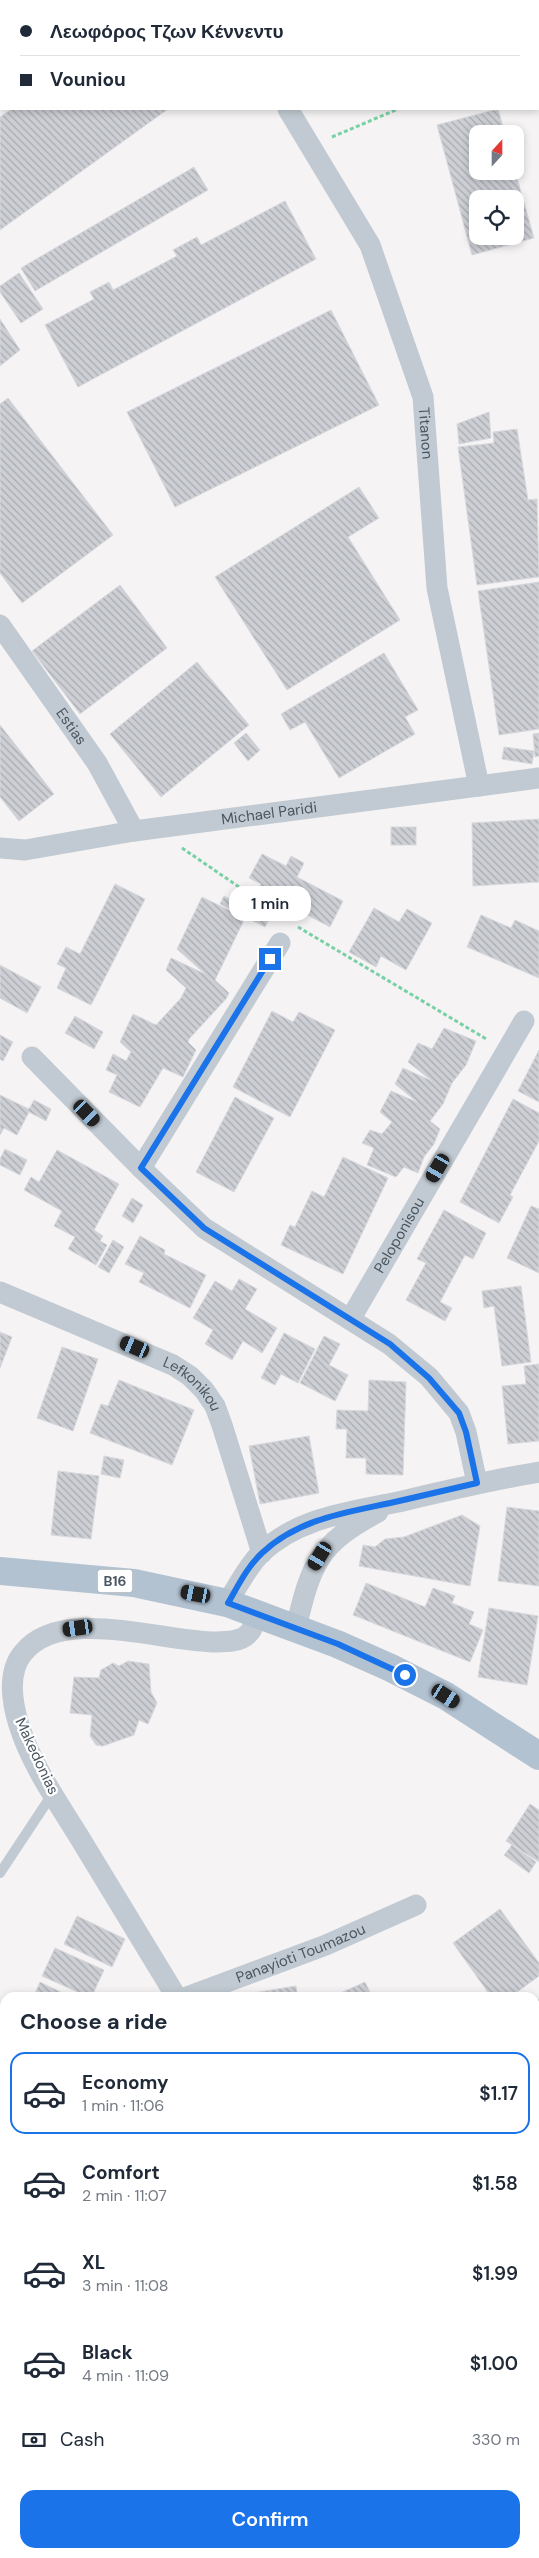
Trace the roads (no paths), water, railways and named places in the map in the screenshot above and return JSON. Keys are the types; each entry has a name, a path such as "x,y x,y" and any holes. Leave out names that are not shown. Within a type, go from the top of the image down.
{"main road":[{"name":"B16","path":"0,1571 134,1583 196,1594 228,1603 296,1628 391,1668 446,1696 539,1756"}],"street":[{"name":"Titanon","path":"289,110 370,245 423,397 437,588 479,786"},
{"name":"Estias","path":"0,626 143,830"},
{"name":"Michael Paridi","path":"0,848 25,850 143,830 539,778"},
{"path":"141,1168 280,943"},
{"name":"Peloponisou","path":"350,1318 524,1021"},
{"path":"32,1057 141,1168 204,1228 390,1344 429,1378 450,1400 459,1413 466,1432 477,1483"},
{"name":"Lefkonikou","path":"0,1292 153,1354 190,1376 204,1390 215,1406 262,1553"},
{"path":"228,1603 247,1570 262,1553 289,1534 330,1515 398,1502 477,1483 539,1472"},
{"path":"296,1628 305,1589 320,1556 348,1528 398,1502"},
{"name":"Makedonias","path":"173,1992 53,1793 20,1726 13,1697 14,1665 32,1643 43,1636 78,1628 191,1641 232,1641 249,1634 255,1613"},
{"name":"Panayioti Toumazou","path":"200,1992 352,1934 416,1905"}],"lane":[{"path":"0,1873 53,1793"}]}
